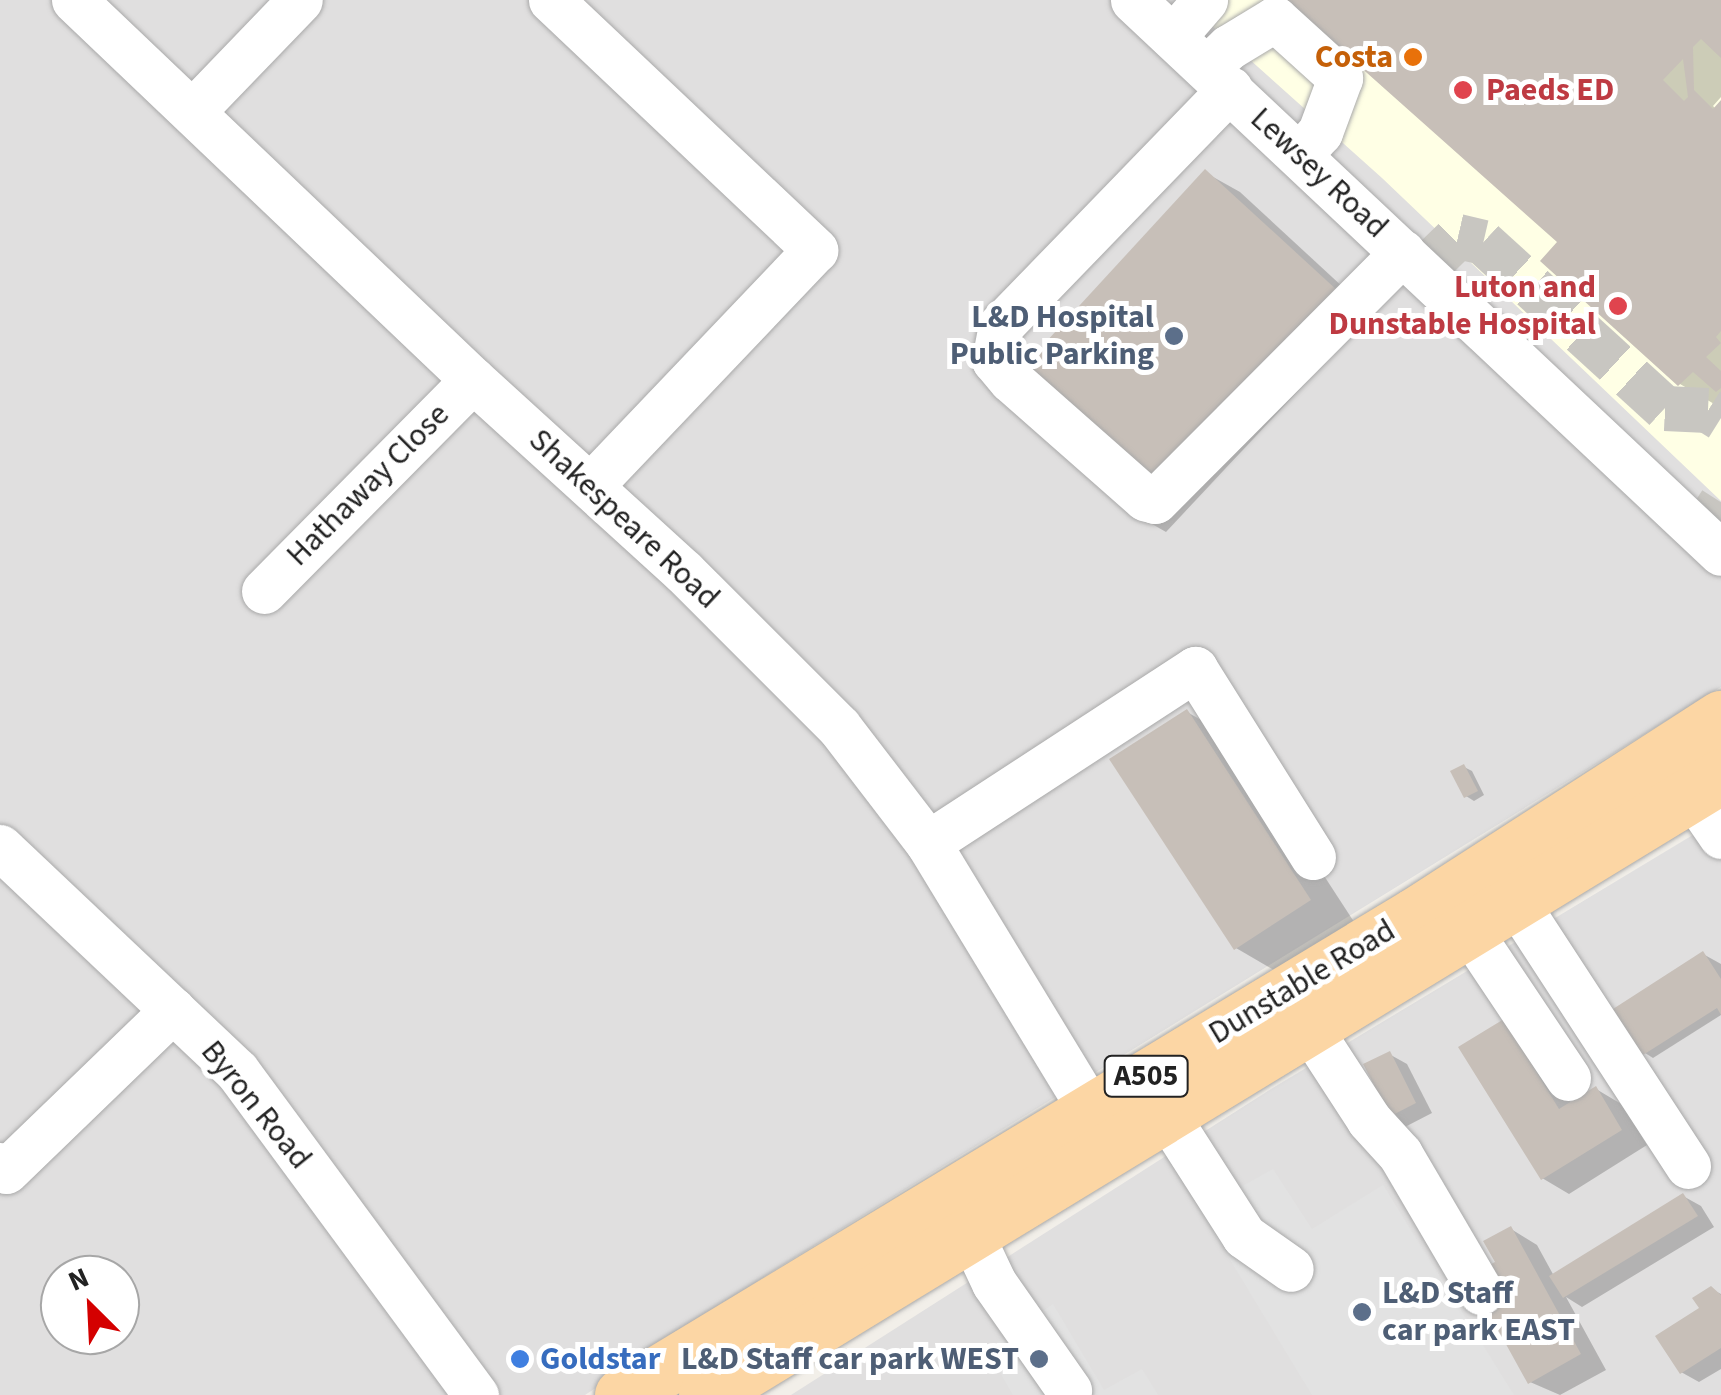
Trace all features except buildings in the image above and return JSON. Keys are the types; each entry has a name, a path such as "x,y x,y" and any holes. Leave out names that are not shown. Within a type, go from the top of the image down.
{"main road":[{"name":"Dunstable Road","path":"622,1395 1432,904 1721,718"},
{"name":"Dunstable Road","path":"706,1395 1516,902 1711,802"}],"street":[{"name":"Shakespeare Road","path":"74,0 473,380 684,572 839,727 928,843 1090,1109"},
{"path":"193,111 300,0"},
{"path":"550,0 815,250 590,486"},
{"name":"Lewsey Road","path":"1133,0 1721,553"},
{"path":"1173,37 1205,0"},
{"path":"1300,154 1320,132 1340,78 1276,19 1229,48 1218,79 1001,325 994,360 1011,380 1154,502 1403,252"},
{"name":"Hathaway Close","path":"264,590 473,380"},
{"path":"928,843 1195,669 1313,857"},
{"name":"Byron Road","path":"0,847 238,1071 476,1395"},
{"path":"1516,902 1688,1166"},
{"path":"1469,930 1568,1078"},
{"path":"0,1165 6,1171 173,1010"},
{"path":"1310,1028 1369,1120 1400,1154 1481,1292"},
{"path":"958,1240 994,1283 1052,1392"}],"shaded area":[{"path":"0,0 1721,0 1721,687 773,1271 585,1395 0,1395"},
{"name":"Luton and Dunstable Hospital","path":"1183,0 1721,0 1721,501 1382,178"},
{"path":"1721,818 1721,1395 791,1395 1271,1089"},
{"name":"L&D Staff car park EAST","path":"1273,1169 1312,1229 1383,1185 1514,1395 1312,1395 1200,1210"},
{"name":"L&D Staff car park WEST","path":"1053,1304 1104,1390 1142,1369 1158,1395 1013,1395 987,1350"}],"tunnel":[{"path":"1422,271 1458,236 1483,242 1665,408 1708,410 1721,418"},
{"path":"1701,533 1721,502"}],"place":[{"name":"Costa","path":"1413,57"},
{"name":"Paeds ED","path":"1463,90"},
{"name":"Luton and Dunstable Hospital","path":"1618,306"},
{"name":"L&D Hospital Public Parking","path":"1174,336"},
{"name":"L&D Staff car park EAST","path":"1362,1312"},
{"name":"Goldstar","path":"520,1359"},
{"name":"L&D Staff car park WEST","path":"1039,1359"}]}
